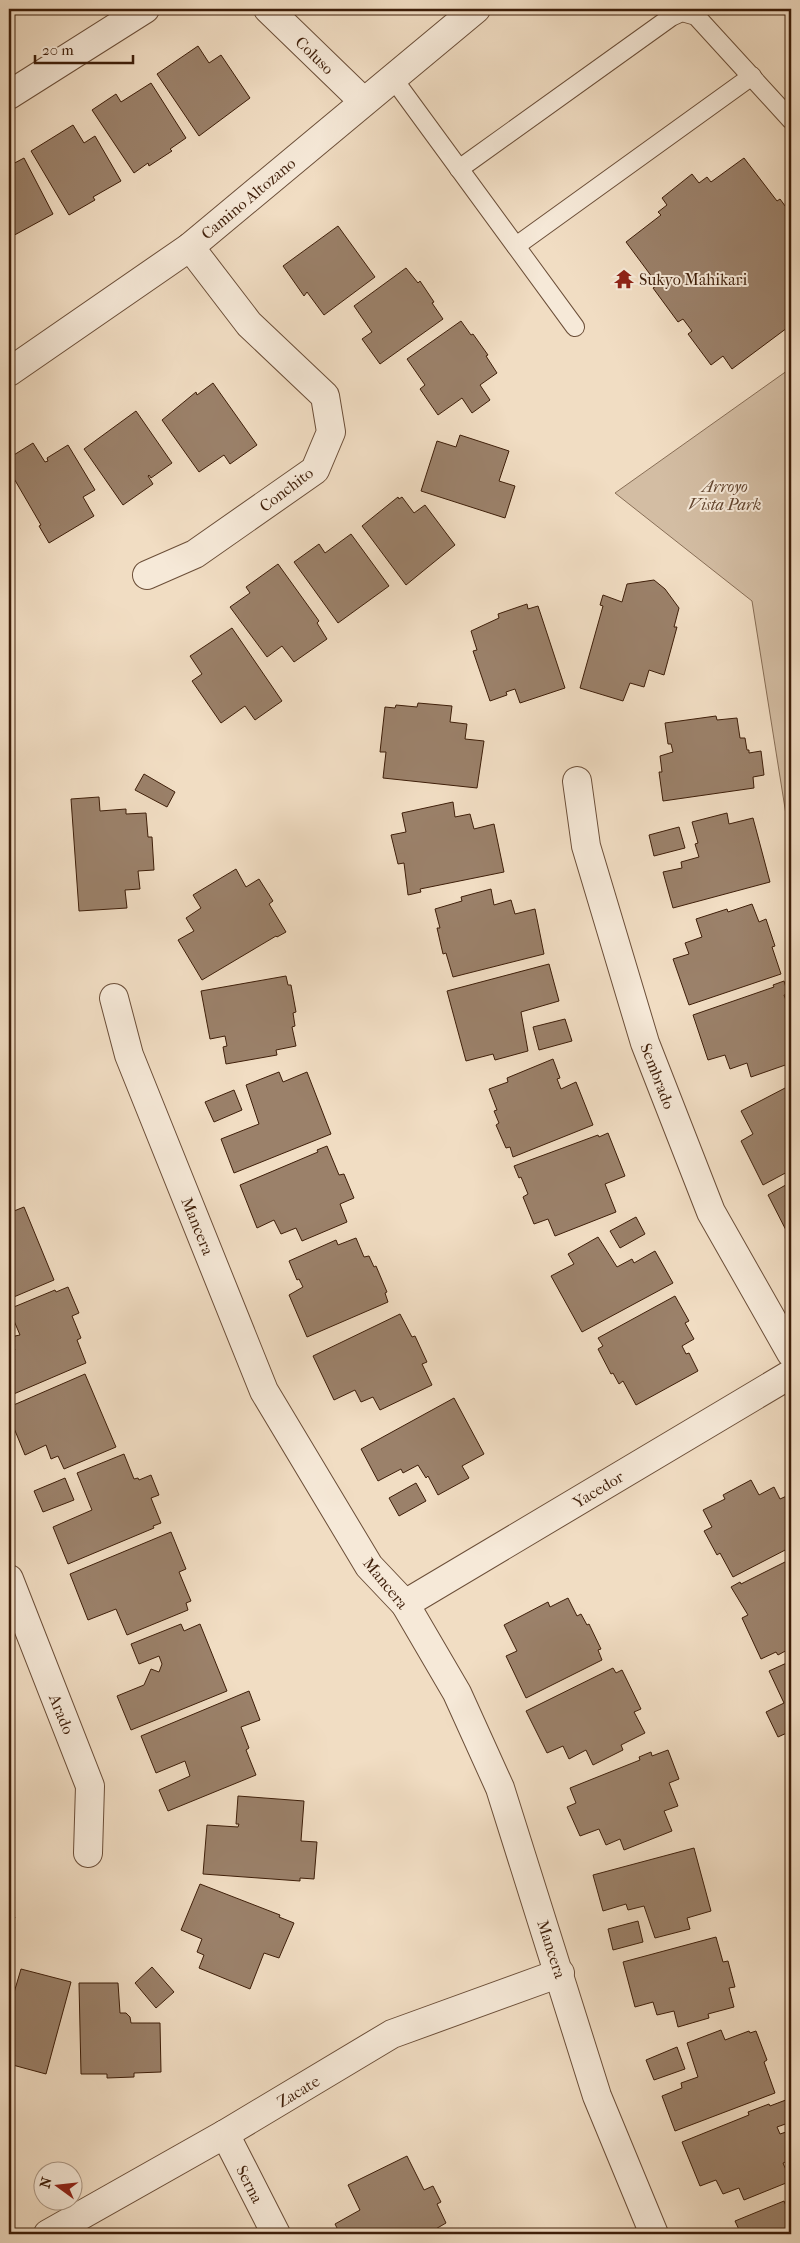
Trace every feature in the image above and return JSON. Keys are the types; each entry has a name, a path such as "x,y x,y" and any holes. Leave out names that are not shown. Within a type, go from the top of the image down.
{"street":[{"path":"9,95 145,9"},
{"name":"Coluso","path":"268,9 362,101"},
{"name":"Camino Altozano","path":"9,372 190,247 362,101 476,9"},
{"name":"Conchito","path":"147,575 196,554 315,470 332,432 325,396 249,324 190,247"},
{"name":"Sembrado","path":"577,780 586,846 645,1043 711,1212 791,1352"},
{"name":"Mancera","path":"114,998 129,1055 264,1391 369,1566 405,1604 457,1693 500,1788 560,1973 597,2096 654,2234"},
{"name":"Yacedor","path":"405,1604 791,1374"},
{"name":"Arado","path":"9,1579 90,1786 88,1853"},
{"name":"Zacate","path":"48,2234 225,2134 392,2034 560,1973"},
{"name":"Serna","path":"225,2134 276,2234"}],"lane":[{"path":"459,169 672,17 682,12 696,16 791,120"},
{"path":"516,246 752,76"},
{"path":"392,77 574,327"}],"green space":[{"name":"Arroyo Vista Park","path":"791,368 791,846 752,601 615,493"}],"building":[{"path":"9,9 19,9 9,17"},
{"path":"198,46 209,63 221,55 250,98 199,136 157,74"},
{"path":"151,83 186,138 170,149 172,151 149,166 148,163 134,173 92,110 116,94 121,102"},
{"path":"73,125 84,143 95,136 121,181 93,197 95,200 69,215 31,151"},
{"path":"24,158 53,214 9,238 9,166"},
{"path":"744,158 777,201 780,199 791,214 791,325 732,369 723,356 711,365 688,334 692,331 683,319 678,322 653,288 658,285 626,242 661,215 658,212 667,205 662,198 692,174 699,183 707,177 711,182"},
{"path":"338,226 375,277 324,315 307,292 304,296 283,266"},
{"path":"406,268 418,283 420,281 443,319 380,364 362,339 372,332 354,306"},
{"path":"461,321 488,355 486,356 497,373 480,385 490,400 472,413 462,398 438,415 420,389 425,385 407,359"},
{"path":"213,383 257,445 230,464 224,455 199,472 162,420 196,392 197,395"},
{"path":"136,411 172,463 151,478 149,475 153,484 123,505 84,449"},
{"path":"460,435 509,451 499,481 515,486 505,518 421,491 437,441 456,447"},
{"path":"33,443 45,462 48,461 47,458 68,445 95,490 83,497 94,516 49,543 39,526 41,525 9,470 9,458"},
{"path":"398,497 399,499 402,497 414,513 425,505 455,545 406,585 362,526"},
{"path":"351,534 389,586 338,623 294,562 319,544 325,553"},
{"path":"278,564 319,621 317,623 327,639 294,662 282,646 267,657 230,607 250,593 246,587"},
{"path":"654,580 665,589 679,608 674,627 677,627 664,675 649,670 644,687 630,683 623,701 580,688 603,606 600,605 603,595 622,602 627,584"},
{"path":"527,604 528,609 538,606 565,688 520,703 515,689 506,692 507,695 490,701 473,651 477,650 471,631 499,618 498,614"},
{"path":"232,628 282,701 255,720 245,706 221,723 192,681 202,674 190,656"},
{"path":"418,703 452,706 450,722 467,724 465,739 484,741 477,788 383,778 386,752 380,752 385,707 395,708 396,705 417,707"},
{"path":"716,716 717,720 737,718 740,738 745,738 749,753 761,751 764,775 753,777 754,788 663,801 659,772 662,772 660,756 673,752 671,744 668,744 665,723"},
{"path":"144,774 175,792 167,807 135,790"},
{"path":"99,797 100,811 126,809 126,814 146,813 148,837 152,837 154,870 138,871 140,889 125,890 127,908 79,911 71,799"},
{"path":"453,802 455,817 470,814 474,829 494,824 504,872 420,889 421,892 408,895 404,863 398,864 391,835 406,832 402,813"},
{"path":"727,813 729,824 753,818 770,882 673,908 663,872 682,868 681,862 699,857 695,844 698,843 692,822"},
{"path":"679,827 685,848 654,856 649,835"},
{"path":"236,869 246,887 259,879 273,901 269,904 286,932 202,980 178,940 194,931 186,918 201,908 193,895"},
{"path":"491,889 494,905 511,900 515,914 535,909 544,954 453,977 446,953 443,954 437,928 440,928 435,909 462,901 461,897"},
{"path":"752,904 759,922 766,919 775,946 772,947 781,974 689,1005 673,959 689,954 685,943 702,937 696,919 727,909 728,912"},
{"path":"549,964 559,1001 521,1012 528,1051 495,1060 493,1054 466,1061 447,991"},
{"path":"286,976 288,985 291,985 296,1012 293,1013 295,1026 292,1027 296,1046 276,1050 277,1055 226,1064 223,1047 227,1046 225,1036 210,1039 201,991"},
{"path":"784,981 788,994 784,995 791,1013 791,1063 751,1077 747,1063 730,1069 725,1055 708,1060 693,1015 774,987 773,985"},
{"path":"565,1019 572,1041 539,1050 533,1027"},
{"path":"553,1059 560,1078 557,1079 561,1089 576,1082 593,1125 513,1157 510,1147 506,1148 496,1125 499,1123 494,1111 497,1110 489,1089 508,1082 507,1078"},
{"path":"279,1072 283,1082 307,1072 331,1134 234,1173 221,1139 259,1124 246,1085"},
{"path":"787,1087 789,1091 791,1090 791,1170 763,1185 741,1141 753,1134 741,1111"},
{"path":"234,1090 242,1110 214,1122 205,1102"},
{"path":"608,1133 625,1176 605,1184 616,1212 555,1236 548,1219 534,1224 523,1197 528,1194 514,1166"},
{"path":"327,1146 339,1175 344,1174 354,1198 340,1204 347,1222 302,1241 296,1228 281,1234 274,1220 257,1228 240,1185 318,1152 317,1150"},
{"path":"9,1178 14,1189 9,1192"},
{"path":"791,1182 791,1235 789,1236 768,1195"},
{"path":"24,1207 54,1280 9,1299 9,1213"},
{"path":"636,1217 645,1234 620,1248 610,1231"},
{"path":"598,1237 617,1267 632,1259 634,1263 655,1251 673,1283 582,1332 551,1276 574,1264 568,1254"},
{"path":"356,1238 364,1257 369,1256 374,1267 376,1266 387,1292 385,1293 388,1302 307,1337 289,1295 303,1287 299,1279 297,1280 289,1261 336,1240 338,1245"},
{"path":"68,1287 79,1313 72,1316 81,1338 77,1340 86,1363 9,1396 9,1352 15,1350 12,1343 15,1336 20,1335 9,1309 55,1290 56,1292"},
{"path":"675,1296 689,1321 685,1323 694,1339 682,1346 686,1354 689,1353 698,1371 636,1405 623,1381 619,1384 613,1373 611,1374 598,1349 603,1346 598,1338"},
{"path":"400,1314 412,1337 415,1336 427,1362 422,1364 432,1385 380,1410 373,1397 361,1402 355,1390 334,1400 313,1356"},
{"path":"85,1374 116,1447 64,1469 58,1456 51,1459 46,1445 25,1455 9,1416 9,1407"},
{"path":"454,1398 484,1454 462,1466 469,1478 438,1495 428,1476 426,1478 418,1465 403,1473 401,1469 378,1481 361,1449"},
{"path":"124,1454 134,1479 138,1478 139,1480 151,1475 159,1495 151,1498 161,1523 153,1526 154,1528 68,1564 53,1527 92,1510 77,1473"},
{"path":"65,1478 74,1500 43,1512 34,1491"},
{"path":"751,1480 759,1495 774,1487 780,1499 791,1494 791,1547 733,1577 720,1553 717,1555 704,1531 712,1527 703,1510 725,1499 723,1495"},
{"path":"416,1483 426,1501 399,1516 389,1498"},
{"path":"171,1532 186,1569 179,1572 191,1601 186,1603 188,1610 127,1635 116,1609 88,1620 70,1574"},
{"path":"791,1559 791,1648 778,1655 776,1652 761,1659 742,1618 748,1615 731,1587 740,1582 741,1584"},
{"path":"568,1598 577,1616 581,1614 587,1625 589,1624 601,1649 598,1650 602,1660 526,1698 506,1656 517,1651 504,1625 548,1602 550,1607"},
{"path":"181,1624 184,1631 200,1624 227,1691 131,1730 117,1696 144,1685 151,1669 159,1672 162,1664 159,1656 139,1664 131,1644"},
{"path":"791,1661 791,1731 778,1737 766,1712 784,1703 769,1671"},
{"path":"613,1668 616,1673 622,1670 641,1709 634,1712 645,1733 621,1745 623,1750 593,1765 586,1750 569,1759 563,1746 547,1753 526,1711"},
{"path":"249,1691 260,1720 241,1727 249,1748 246,1750 256,1775 168,1811 159,1790 190,1776 185,1761 156,1773 141,1736"},
{"path":"668,1750 679,1779 669,1783 678,1806 664,1811 672,1831 624,1850 620,1839 606,1845 599,1829 580,1836 567,1807 576,1803 570,1788 640,1760 639,1757 651,1752 652,1756"},
{"path":"238,1796 304,1801 301,1841 317,1842 314,1879 300,1878 300,1881 203,1874 207,1825 238,1827 239,1824 236,1824"},
{"path":"694,1848 711,1911 687,1918 690,1929 655,1938 644,1906 628,1910 626,1904 603,1911 593,1875"},
{"path":"200,1884 280,1915 279,1917 294,1923 279,1958 264,1953 250,1989 199,1968 204,1955 197,1952 202,1939 181,1930"},
{"path":"9,1903 15,1918 9,1920"},
{"path":"638,1921 643,1942 613,1950 608,1929"},
{"path":"716,1937 723,1962 728,1961 735,1987 729,1988 734,2007 708,2014 709,2018 678,2027 674,2011 657,2015 653,2002 635,2007 623,1962"},
{"path":"152,1967 174,1992 156,2008 135,1983"},
{"path":"21,1969 71,1982 46,2074 9,2064 9,1994 13,1996"},
{"path":"79,1983 118,1983 120,2013 126,2013 130,2017 131,2023 160,2023 161,2072 134,2073 134,2077 107,2078 107,2074 81,2074"},
{"path":"721,2030 725,2040 749,2031 750,2033 756,2031 767,2060 764,2062 775,2093 675,2131 662,2096 682,2088 681,2083 698,2077 687,2043"},
{"path":"677,2047 685,2069 654,2080 646,2060"},
{"path":"791,2098 791,2122 777,2127 780,2134 786,2132 791,2144 791,2160 783,2163 791,2181 744,2200 739,2188 723,2194 716,2180 700,2186 682,2142 749,2115 748,2112"},
{"path":"407,2156 424,2190 433,2186 441,2202 437,2204 446,2223 427,2234 340,2234 335,2224 360,2210 348,2185"},
{"path":"784,2201 786,2206 791,2204 791,2234 741,2234 735,2221"}],"place":[{"name":"Sukyo Mahikari","path":"624,279"}]}
